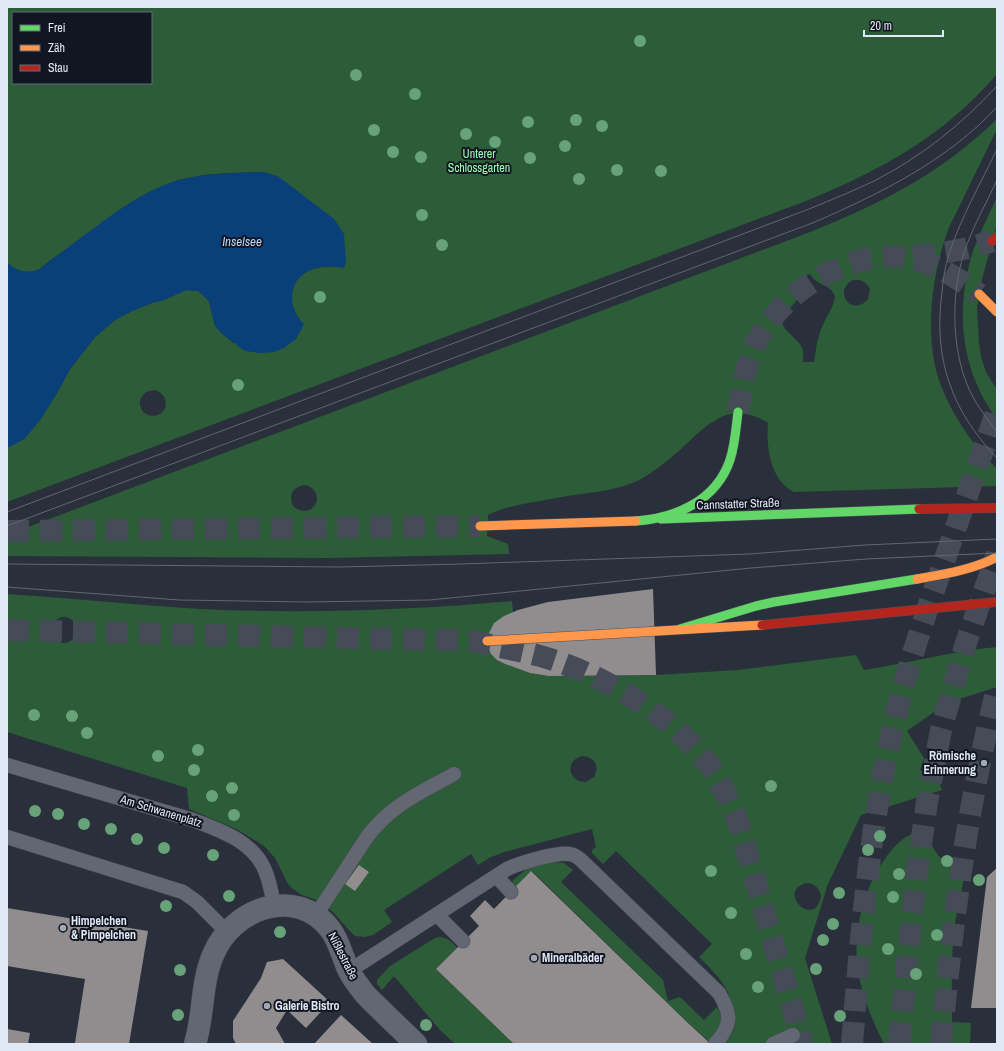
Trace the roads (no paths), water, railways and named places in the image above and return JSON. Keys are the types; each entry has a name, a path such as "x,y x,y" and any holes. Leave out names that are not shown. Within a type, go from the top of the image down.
{"main road":[{"path":"979,294 997,312"},
{"path":"644,520 677,512 700,500 714,487 727,469 733,450 738,412"},
{"name":"Cannstatter Straße","path":"480,526 891,510 997,508"},
{"path":"680,629 768,603 937,576 970,568 997,557"},
{"path":"487,641 789,623 997,602"}],"street":[{"name":"Nißlestraße","path":"198,1042 210,963 218,944 226,932 238,921 259,909 274,906 295,907 316,916 330,929 335,937 349,971 366,995 416,1044"}],"lane":[{"name":"Am Schwanenplatz","path":"7,765 194,820 236,838 257,856 262,864 267,874 274,906"},
{"path":"316,916 375,826 385,816 405,801 454,774"},
{"path":"7,837 183,892 197,902 226,932"},
{"path":"349,971 515,865 560,854 573,854 581,860 719,994 727,1010 728,1026 724,1034 715,1044"},
{"path":"496,876 511,892"},
{"path":"436,915 463,941"},
{"path":"774,1044 793,1035"}],"water":[{"name":"Inselsee","path":"264,172 279,177 334,219 344,234 346,262 344,268 328,266 313,269 305,273 294,286 292,302 294,310 304,324 296,339 284,348 274,352 261,353 245,351 222,334 215,326 209,301 198,291 186,290 164,300 132,311 115,320 95,337 70,369 40,420 24,439 7,448 7,262 14,268 21,271 38,270 124,207 145,194 167,184 200,176"}],"tunnel":[{"path":"913,256 952,251 992,241"},
{"path":"738,412 744,378 749,361 755,345 766,327 780,309 796,294 815,280 835,269 878,257 911,258 942,270 979,294"},
{"path":"852,1044 872,840 886,759 895,719 924,618 997,410"},
{"path":"7,531 480,526"},
{"path":"899,1044 916,878 927,802 941,730 966,643 997,554"},
{"path":"7,630 474,641 540,656 585,672 631,697 653,711 673,727 707,762 720,782 737,818 803,1044"},
{"path":"941,1044 950,954 962,865 977,777 997,689"}],"tram line":[{"path":"7,512 809,209 850,192 891,172 924,151 955,127 997,86"},
{"path":"7,526 815,222 912,174 957,144 997,107"},
{"path":"997,149 965,213 949,254 946,263 940,316 940,339 943,361 957,402 981,440 997,458"},
{"path":"997,180 975,225 964,253 959,270 955,308 957,346 966,383 974,399 997,432"},
{"path":"7,564 340,567 461,564 750,554 865,545 997,539"},
{"path":"7,587 179,600 308,602 430,600 751,568 866,559 997,553"}],"place":[{"name":"Römische Erinnerung","path":"984,763"},
{"name":"Himpelchen & Pimpelchen","path":"63,928"},
{"name":"Mineralbäder","path":"534,958"},
{"name":"Galerie Bistro","path":"267,1006"}],"park label":[{"name":"Unterer Schlossgarten","path":"479,161"}]}
